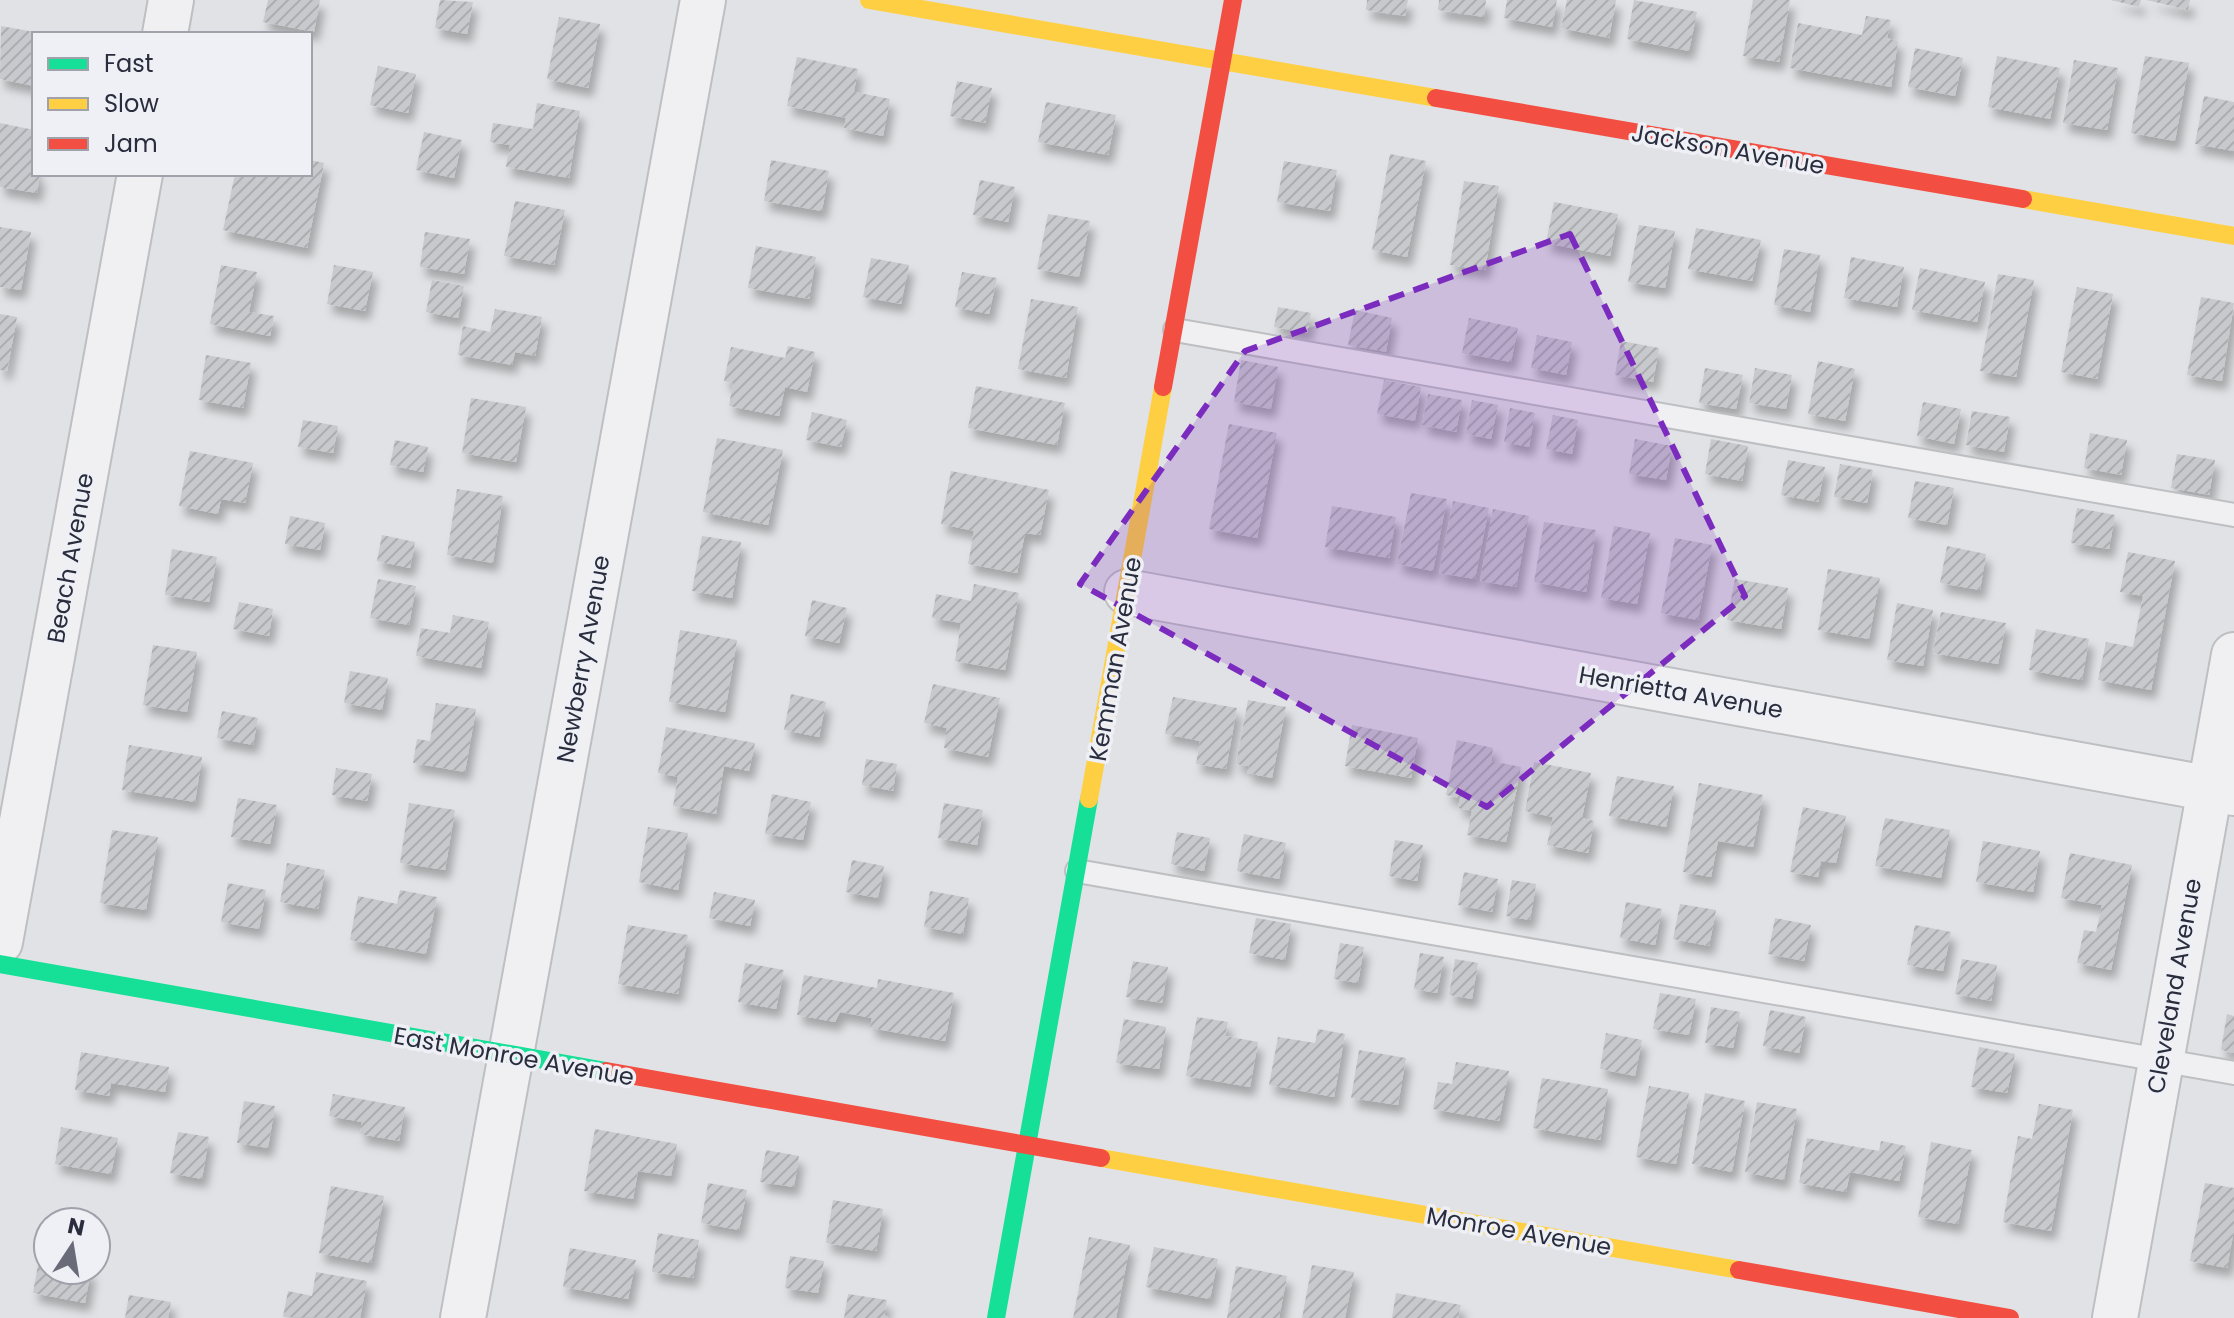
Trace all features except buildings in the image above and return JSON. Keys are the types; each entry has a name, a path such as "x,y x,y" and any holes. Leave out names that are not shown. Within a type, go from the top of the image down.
{"street":[{"path":"165,32 171,0"},
{"name":"Newberry Avenue","path":"463,1318 703,0"},
{"name":"Jackson Avenue","path":"869,0 2234,236"},
{"name":"Kemman Avenue","path":"996,1318 1233,0"},
{"name":"Beach Avenue","path":"0,942 140,176"},
{"name":"Henrietta Avenue","path":"1127,592 2222,791"},
{"name":"Cleveland Avenue","path":"2115,1318 2161,1060 2222,791 2234,655"},
{"name":"East Monroe Avenue","path":"0,964 1028,1145"},
{"name":"Monroe Avenue","path":"1028,1145 2010,1318"}],"lane":[{"path":"1175,330 2234,515"},
{"path":"1077,871 2234,1073"}],"highlighted area":[{"path":"1570,234 1745,596 1487,807 1080,584 1245,351"}],"traffic: fast":[{"path":"996,1318 1089,799"},
{"path":"0,964 606,1071"}],"traffic: slow":[{"path":"869,0 1436,98"},
{"path":"2023,199 2234,236"},
{"path":"1089,799 1163,387"},
{"path":"1101,1158 1739,1270"}],"traffic: jam":[{"path":"1163,387 1233,0"},
{"path":"1436,98 2023,199"},
{"path":"606,1071 1101,1158"},
{"path":"1739,1270 2010,1318"}]}
